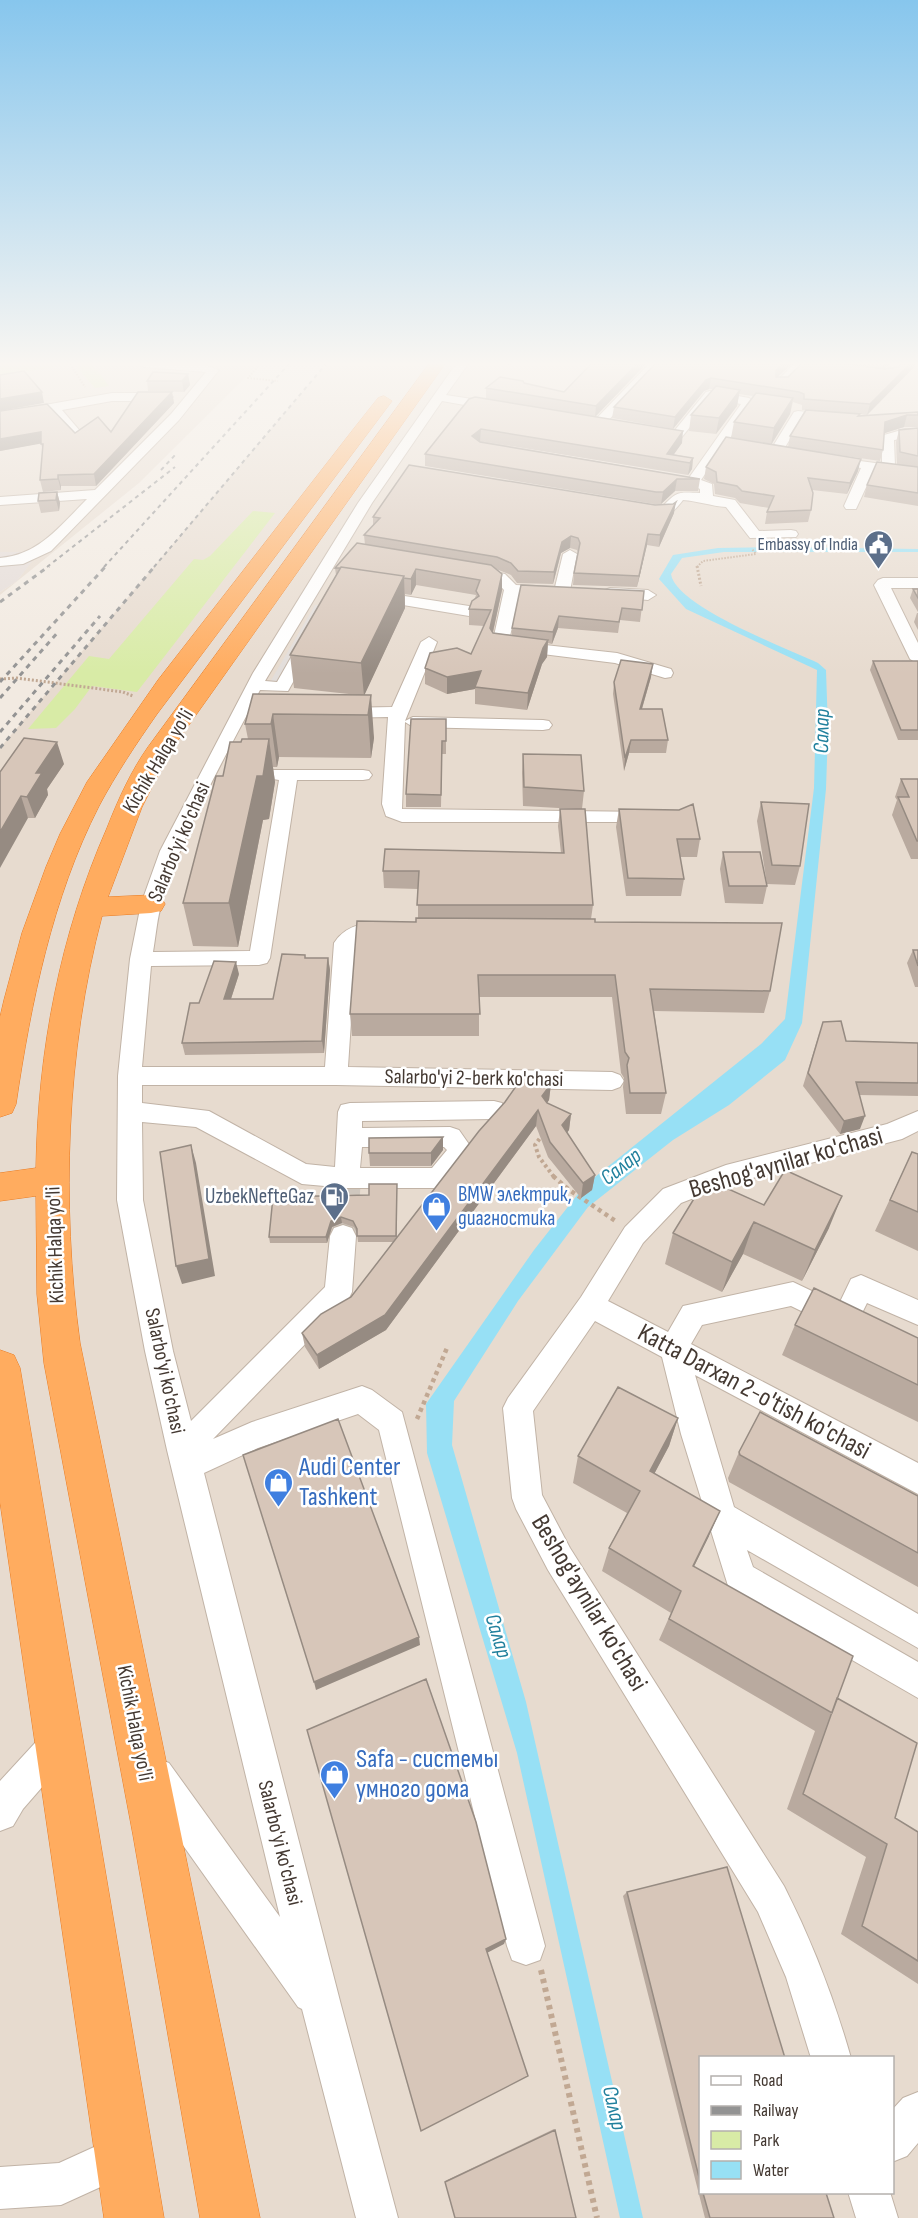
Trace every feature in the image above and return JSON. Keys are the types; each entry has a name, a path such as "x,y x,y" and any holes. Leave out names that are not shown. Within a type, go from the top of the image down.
{"highway":[{"name":"Kichik Halqa yo'li","path":"0,1104 16,1011 44,904 73,832 115,758 154,702 331,468"},
{"name":"Kichik Halqa yo'li","path":"230,2218 65,1371 54,1270 54,1108 64,1009 89,907 117,830 135,792 158,753 334,546 383,468"},
{"path":"89,907 151,904"},
{"path":"0,1187 53,1179"},
{"path":"0,1368 134,2218"}],"street":[{"path":"0,562 18,561 46,548 124,468"},
{"name":"Salarbo'yi ko'chasi","path":"377,2218 321,2005 159,1351 130,1200 129,1111 141,959 151,904 170,851 219,774 251,713 255,685 319,595 334,546 396,468"},
{"path":"699,468 688,481 707,487 706,498"},
{"path":"851,506 868,468"},
{"path":"879,468 918,474"},
{"path":"0,501 98,494"},
{"path":"632,506 661,511 666,510 680,496 706,498 714,502 730,503 755,535 791,534"},
{"path":"512,589 567,591 570,554"},
{"path":"450,567 496,575 505,580 512,589 500,645 617,658 665,673"},
{"path":"918,583 882,583 918,659"},
{"path":"594,592 648,595"},
{"path":"358,594 469,611"},
{"path":"255,685 282,687 317,625"},
{"path":"429,642 397,717 391,804 393,812 402,816 664,819"},
{"path":"319,713 543,725"},
{"path":"254,774 363,775"},
{"path":"141,959 259,958 289,774"},
{"path":"336,1076 345,943 353,933 359,931 413,931"},
{"name":"Salarbo'yi 2-berk ko'chasi","path":"130,1076 336,1076 612,1081"},
{"path":"347,1178 351,1112 494,1110"},
{"path":"129,1111 200,1118 302,1174 347,1178 439,1178 461,1149 450,1137 350,1138"},
{"name":"Beshog'aynilar ko'chasi","path":"830,2056 811,1988 796,1947 771,1899 559,1559 527,1498 518,1408 591,1305 634,1235 672,1196 726,1175 893,1132 918,1120"},
{"path":"184,1458 338,1292 343,1236"},
{"path":"846,1320 861,1287 918,1313"},
{"path":"918,1355 793,1294 693,1315 674,1348 740,1578 918,1681"},
{"name":"Katta Darxan 2-o'tish ko'chasi","path":"591,1305 918,1479"},
{"path":"184,1458 362,1399 392,1422 526,1946"},
{"path":"721,1517 918,1632"},
{"path":"0,1813 10,1796 58,1743"},
{"path":"142,1758 321,2005"},
{"path":"894,2139 918,2113"},
{"path":"0,2188 61,2184 125,2154"},
{"path":"869,2194 877,2218"}],"path":[{"path":"701,586 698,565 703,561 756,554"},
{"path":"0,679 17,678 123,692"},
{"path":"548,1126 535,1145 536,1157 554,1177 615,1221"}],"shaded area":[{"path":"0,468 155,468 139,483 0,595 0,592 17,581 38,552 0,552"},
{"path":"238,468 918,468 918,2218 0,2218 0,748"},
{"path":"0,552 39,552 17,581 0,592"},
{"path":"315,605 325,606 281,683 270,682"}],"green space":[{"path":"253,511 275,513 137,692 92,686 75,709 56,728 28,729 89,656 109,659 194,559 203,560 210,556"}],"water":[{"name":"Салар","path":"718,548 918,549 918,552 724,552 682,558 671,574 677,586 711,613 818,663 826,670 828,730 826,789 802,1023 785,1060 729,1105 673,1140 588,1207 518,1301 454,1401 452,1445 526,1702 643,2218 620,2218 517,1753 427,1453 426,1404 534,1250 585,1185 761,1044 785,1019 814,788 817,670 686,609 659,579 673,555"}],"building":[{"path":"41,468 100,468 94,474 58,475 58,479 40,480"},
{"path":"407,468 424,468 655,505 676,502 660,535 648,534 639,576 574,573 580,543 578,538 571,536 562,542 554,572 518,571 511,563 497,557 364,535 380,518 373,517"},
{"path":"507,468 632,468 700,479 677,479 663,492"},
{"path":"707,468 857,468 850,483 808,478 813,493 811,510 767,512 774,496 742,491 737,486 717,482 716,472"},
{"path":"875,468 918,468 918,493 867,485"},
{"path":"57,492 56,500 38,501 39,493"},
{"path":"357,543 491,565 502,574 490,628 493,633 548,640 543,648 528,693 475,687 481,671 447,677 425,668 430,653 457,648 471,654 491,610 469,609 472,601 479,596 476,591 480,580 416,569 411,579 403,578 404,576 335,568"},
{"path":"341,567 404,576 361,663 290,655"},
{"path":"521,585 644,591 642,610 622,608 619,622 559,616 553,632 512,628"},
{"path":"621,660 653,664 640,709 662,709 668,740 631,740 625,758 614,682"},
{"path":"873,661 918,661 918,730 901,730"},
{"path":"253,694 371,695 368,715 273,714 271,724 245,724"},
{"path":"411,719 446,719 446,741 442,741 441,795 406,794"},
{"path":"24,738 57,742 36,773 42,773 27,797 21,796 0,832 0,772"},
{"path":"242,739 269,739 263,776 257,776 229,903 183,903 216,776 223,776 230,742 241,742"},
{"path":"523,754 581,755 584,791 524,787"},
{"path":"901,779 918,779 918,841 898,797 909,797"},
{"path":"761,802 809,804 800,866 772,865"},
{"path":"693,804 700,839 677,839 684,879 628,878 619,809 679,810"},
{"path":"560,809 585,809 593,905 417,905 419,871 383,871 385,849 564,853"},
{"path":"723,852 760,852 767,886 729,886"},
{"path":"416,918 782,923 770,991 650,989 666,1093 630,1093 627,1065 629,1058 625,1052 615,975 478,975 480,1014 350,1014 357,921 416,922"},
{"path":"913,950 918,950 918,966"},
{"path":"282,954 305,955 305,958 328,958 322,1041 182,1043 190,1003 199,1003 214,961 236,962 224,999 273,999"},
{"path":"841,1021 846,1041 918,1043 918,1083 856,1082 865,1116 844,1121 808,1073 823,1022"},
{"path":"524,1075 551,1084 542,1096 547,1103 571,1114 562,1125 595,1175 583,1183 550,1142 538,1110 385,1315 317,1355 302,1333 321,1314 351,1297"},
{"path":"443,1137 431,1153 369,1153 369,1138"},
{"path":"191,1145 209,1259 176,1266 160,1152"},
{"path":"912,1152 918,1154 918,1212 890,1200"},
{"path":"785,1170 842,1196 815,1250 754,1222 732,1262 673,1233 706,1179 764,1205"},
{"path":"369,1184 397,1184 396,1236 357,1236 357,1229 353,1221 341,1217 331,1221 326,1237 269,1237 273,1197 369,1195"},
{"path":"814,1288 918,1338 918,1385 795,1325"},
{"path":"618,1387 678,1418 650,1471 720,1511 693,1566 853,1656 832,1713 669,1619 681,1591 609,1548 640,1491 578,1456"},
{"path":"760,1412 918,1496 918,1553 740,1455 739,1452"},
{"path":"338,1419 419,1637 314,1682 243,1455"},
{"path":"426,1679 476,1822 506,1939 486,1949 528,2076 421,2131 307,1730"},
{"path":"837,1698 917,1743 895,1818 918,1832 918,1961 862,1926 887,1844 803,1794"},
{"path":"727,1867 784,2056 699,2056 699,2177 627,1892"},
{"path":"555,2130 576,2218 455,2218 445,2182"},
{"path":"703,2194 826,2194 834,2218 710,2218"}],"tunnel":[{"path":"343,1236 347,1178"}],"railway":[{"path":"47,567 174,468"},
{"path":"104,567 195,468"},
{"path":"154,567 238,468"},
{"path":"0,602 49,566"},
{"path":"0,682 106,566"},
{"path":"0,748 155,566"},
{"path":"0,732 100,616"},
{"path":"0,698 58,632"}],"place":[{"name":"Embassy of India","path":"879,570"},
{"name":"UzbekNefteGaz","path":"335,1222"},
{"name":"BMW электрик, диагностика","path":"437,1232"},
{"name":"Audi Center Tashkent","path":"278,1508"},
{"name":"Safa - системы умного дома","path":"335,1800"}]}
